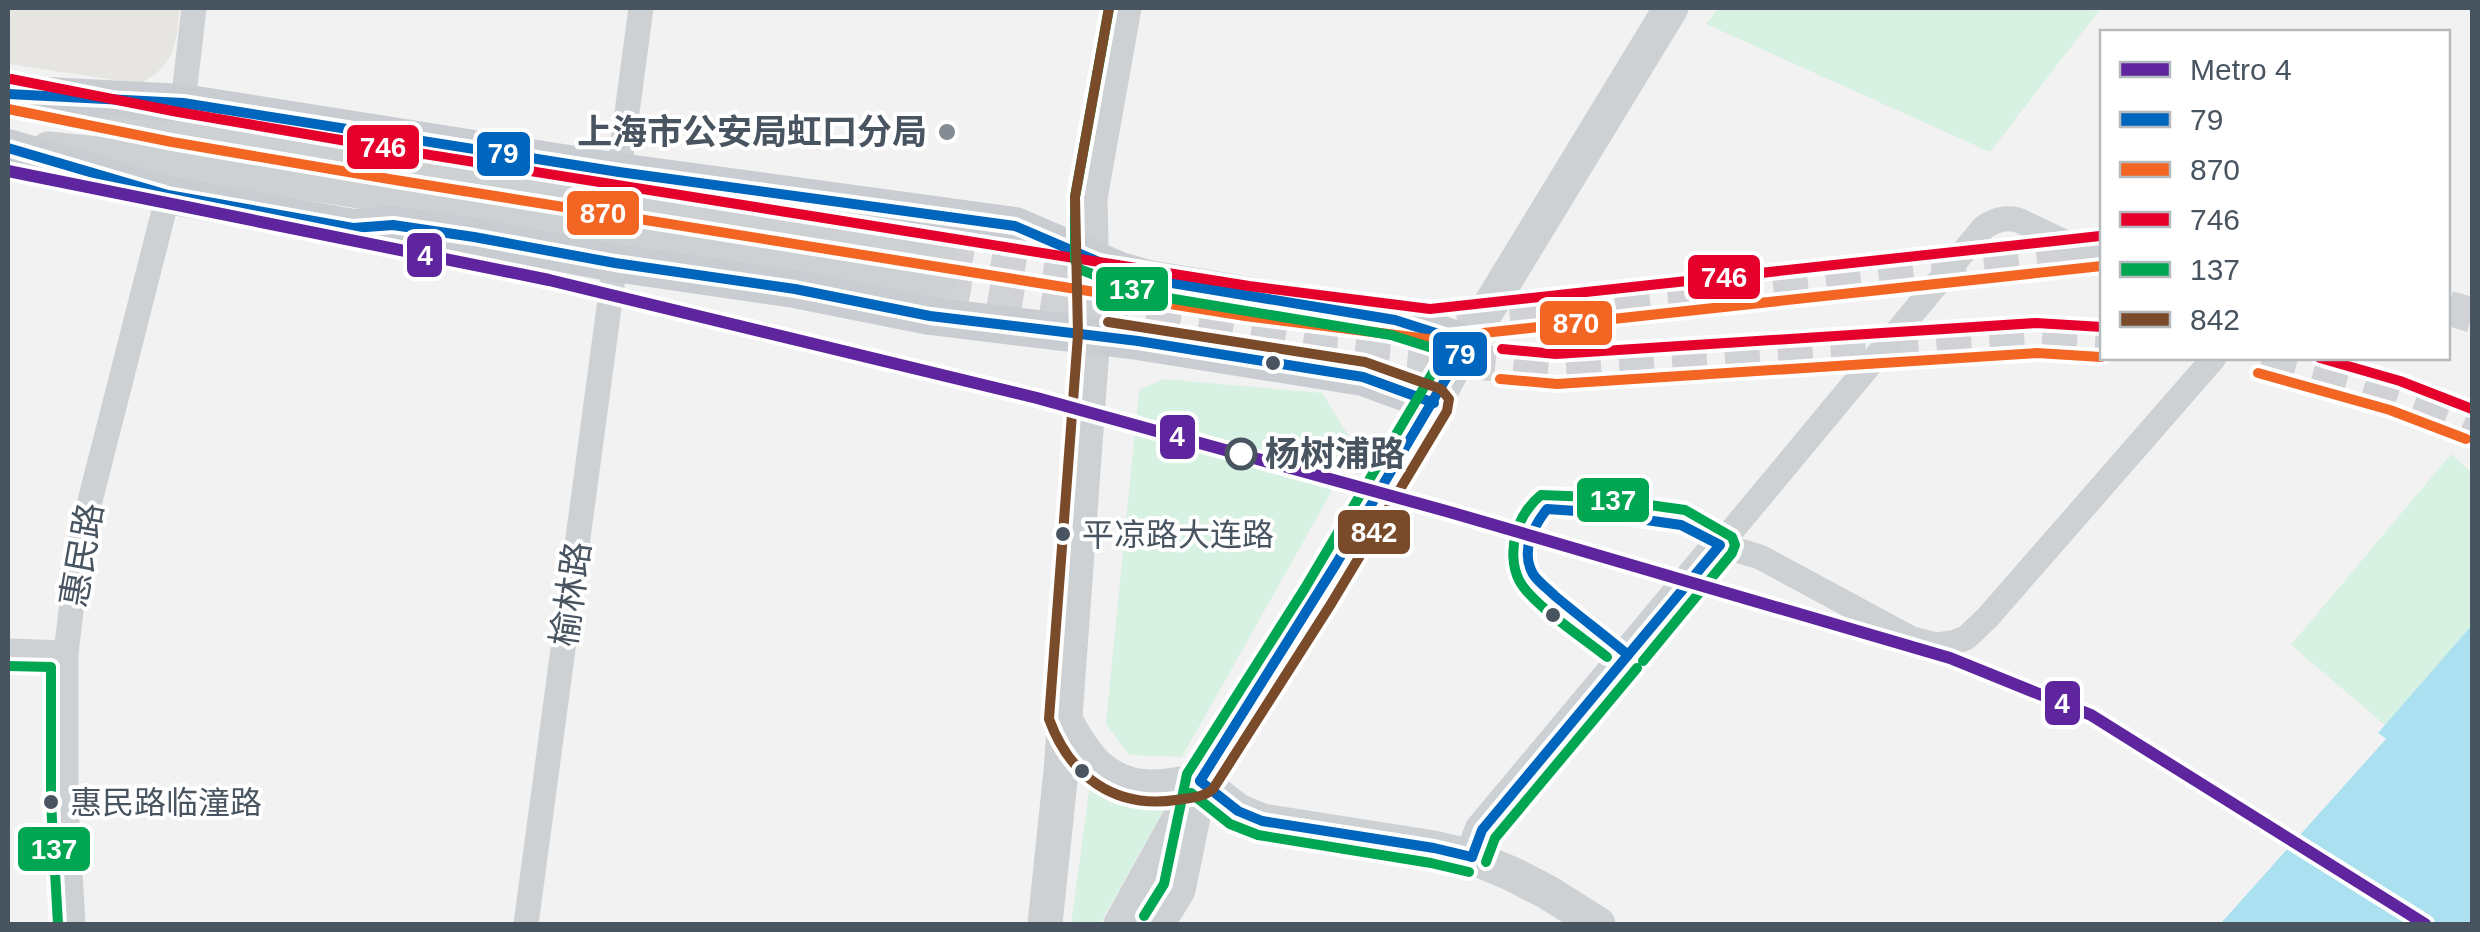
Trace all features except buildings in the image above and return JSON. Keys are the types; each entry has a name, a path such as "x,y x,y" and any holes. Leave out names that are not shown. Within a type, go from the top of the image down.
{"main road":[{"path":"1045,924 1061,770 1092,335 1090,198 1124,8"},
{"path":"1121,924 1200,781 1318,596 1466,343 1672,8"},
{"path":"10,95 183,103 620,172 1015,226 1148,279 1394,320 1466,343"},
{"path":"8,146 167,160 938,266 10,95"},
{"path":"8,146 168,195 353,228 392,226 474,237 615,263 795,289 930,316 1092,335 1363,377 1434,402"},
{"path":"1472,857 1482,830 1720,546"},
{"path":"1064,716 1078,746 1118,782 1151,787 1200,781 1238,810 1262,821 1472,857 1548,892 1598,924"},
{"path":"1157,924 1178,890 1200,781"}],"street":[{"path":"183,103 194,8"},
{"path":"620,172 640,8"},
{"name":"惠民路","path":"73,924 66,802 66,653 79,544 168,195"},
{"path":"2100,259 2018,220 1996,220 1984,227 1720,546 1760,557 1912,639 1944,645 1966,638 2212,360"},
{"name":"榆林路","path":"526,924 615,263"},
{"path":"8,651 66,653"}],"shaded area":[{"path":"8,8 180,8 171,56 141,84 8,64"}],"green space":[{"path":"1719,8 2101,8 1990,152 1706,24"},
{"path":"1163,379 1322,393 1356,448 1182,757 1129,755 1106,724 1139,390"},
{"path":"2451,454 2472,473 2472,625 2385,725 2291,645"},
{"path":"1091,777 1167,804 1100,924 1071,924"}],"water":[{"path":"2472,625 2472,924 2220,924 2385,738 2378,733"}],"pier":[{"path":"2374,730 2386,739 2220,924 2215,924 2379,739 2373,735"}],"tunnel":[{"path":"939,251 1119,281"},
{"path":"1457,321 2100,251"},
{"path":"937,281 1334,350 1556,369 2037,338 2100,342"},
{"path":"2450,309 2472,315"},
{"path":"2270,360 2395,395 2472,425"}],"metro line":[{"name":"4","path":"8,171 549,280 1037,398 1446,511 1950,658 2091,715 2425,924"}],"transit line":[{"name":"137","path":"1109,8 1075,197 1075,260 1079,269 1144,294 1391,335 1445,352 1305,588 1187,774 1164,884 1144,916"},
{"name":"842","path":"1108,322 1365,362 1441,389 1449,399 1447,411 1331,604 1213,789 1191,798 1133,799 1097,784 1069,757 1049,719 1078,335 1075,197 1109,8"},
{"name":"746","path":"11,79 399,150 1249,286 1430,309 2100,236"},
{"name":"79","path":"8,94 183,103 619,172 1015,226 1148,279 1395,320 1467,343 1336,564 1200,781"},
{"name":"870","path":"8,109 395,180 1245,316 1428,339 2100,266"},
{"name":"79","path":"8,148 168,195 353,228 393,225 474,237 615,263 795,289 930,316 1138,341 1363,377 1434,403"},
{"name":"746","path":"1502,349 1556,354 2036,323 2100,327"},
{"name":"870","path":"1500,379 1557,384 2037,353 2100,357"},
{"name":"746","path":"2327,360 2400,381 2472,409"},
{"name":"870","path":"2258,373 2390,410 2466,439"},
{"name":"137","path":"1607,657 1535,600 1517,575 1513,557 1516,534 1541,495 1592,497 1685,510 1732,537 1732,553 1643,661"},
{"name":"79","path":"1547,509 1681,525 1720,545 1628,655 1533,574 1528,548 1547,509"},
{"name":"79","path":"1472,857 1482,830 1628,655"},
{"name":"137","path":"8,666 51,667 51,802 58,924"},
{"name":"137","path":"1486,862 1495,838 1637,668"},
{"name":"79","path":"1200,781 1238,811 1262,821 1472,857"},
{"name":"137","path":"1191,793 1230,824 1258,835 1469,872"}],"place":[{"name":"上海市公安局虹口分局","path":"947,132"},
{"name":"杨树浦路","path":"1241,454"},
{"name":"平凉路大连路","path":"1063,534"},
{"name":"惠民路临潼路","path":"51,802"}]}
